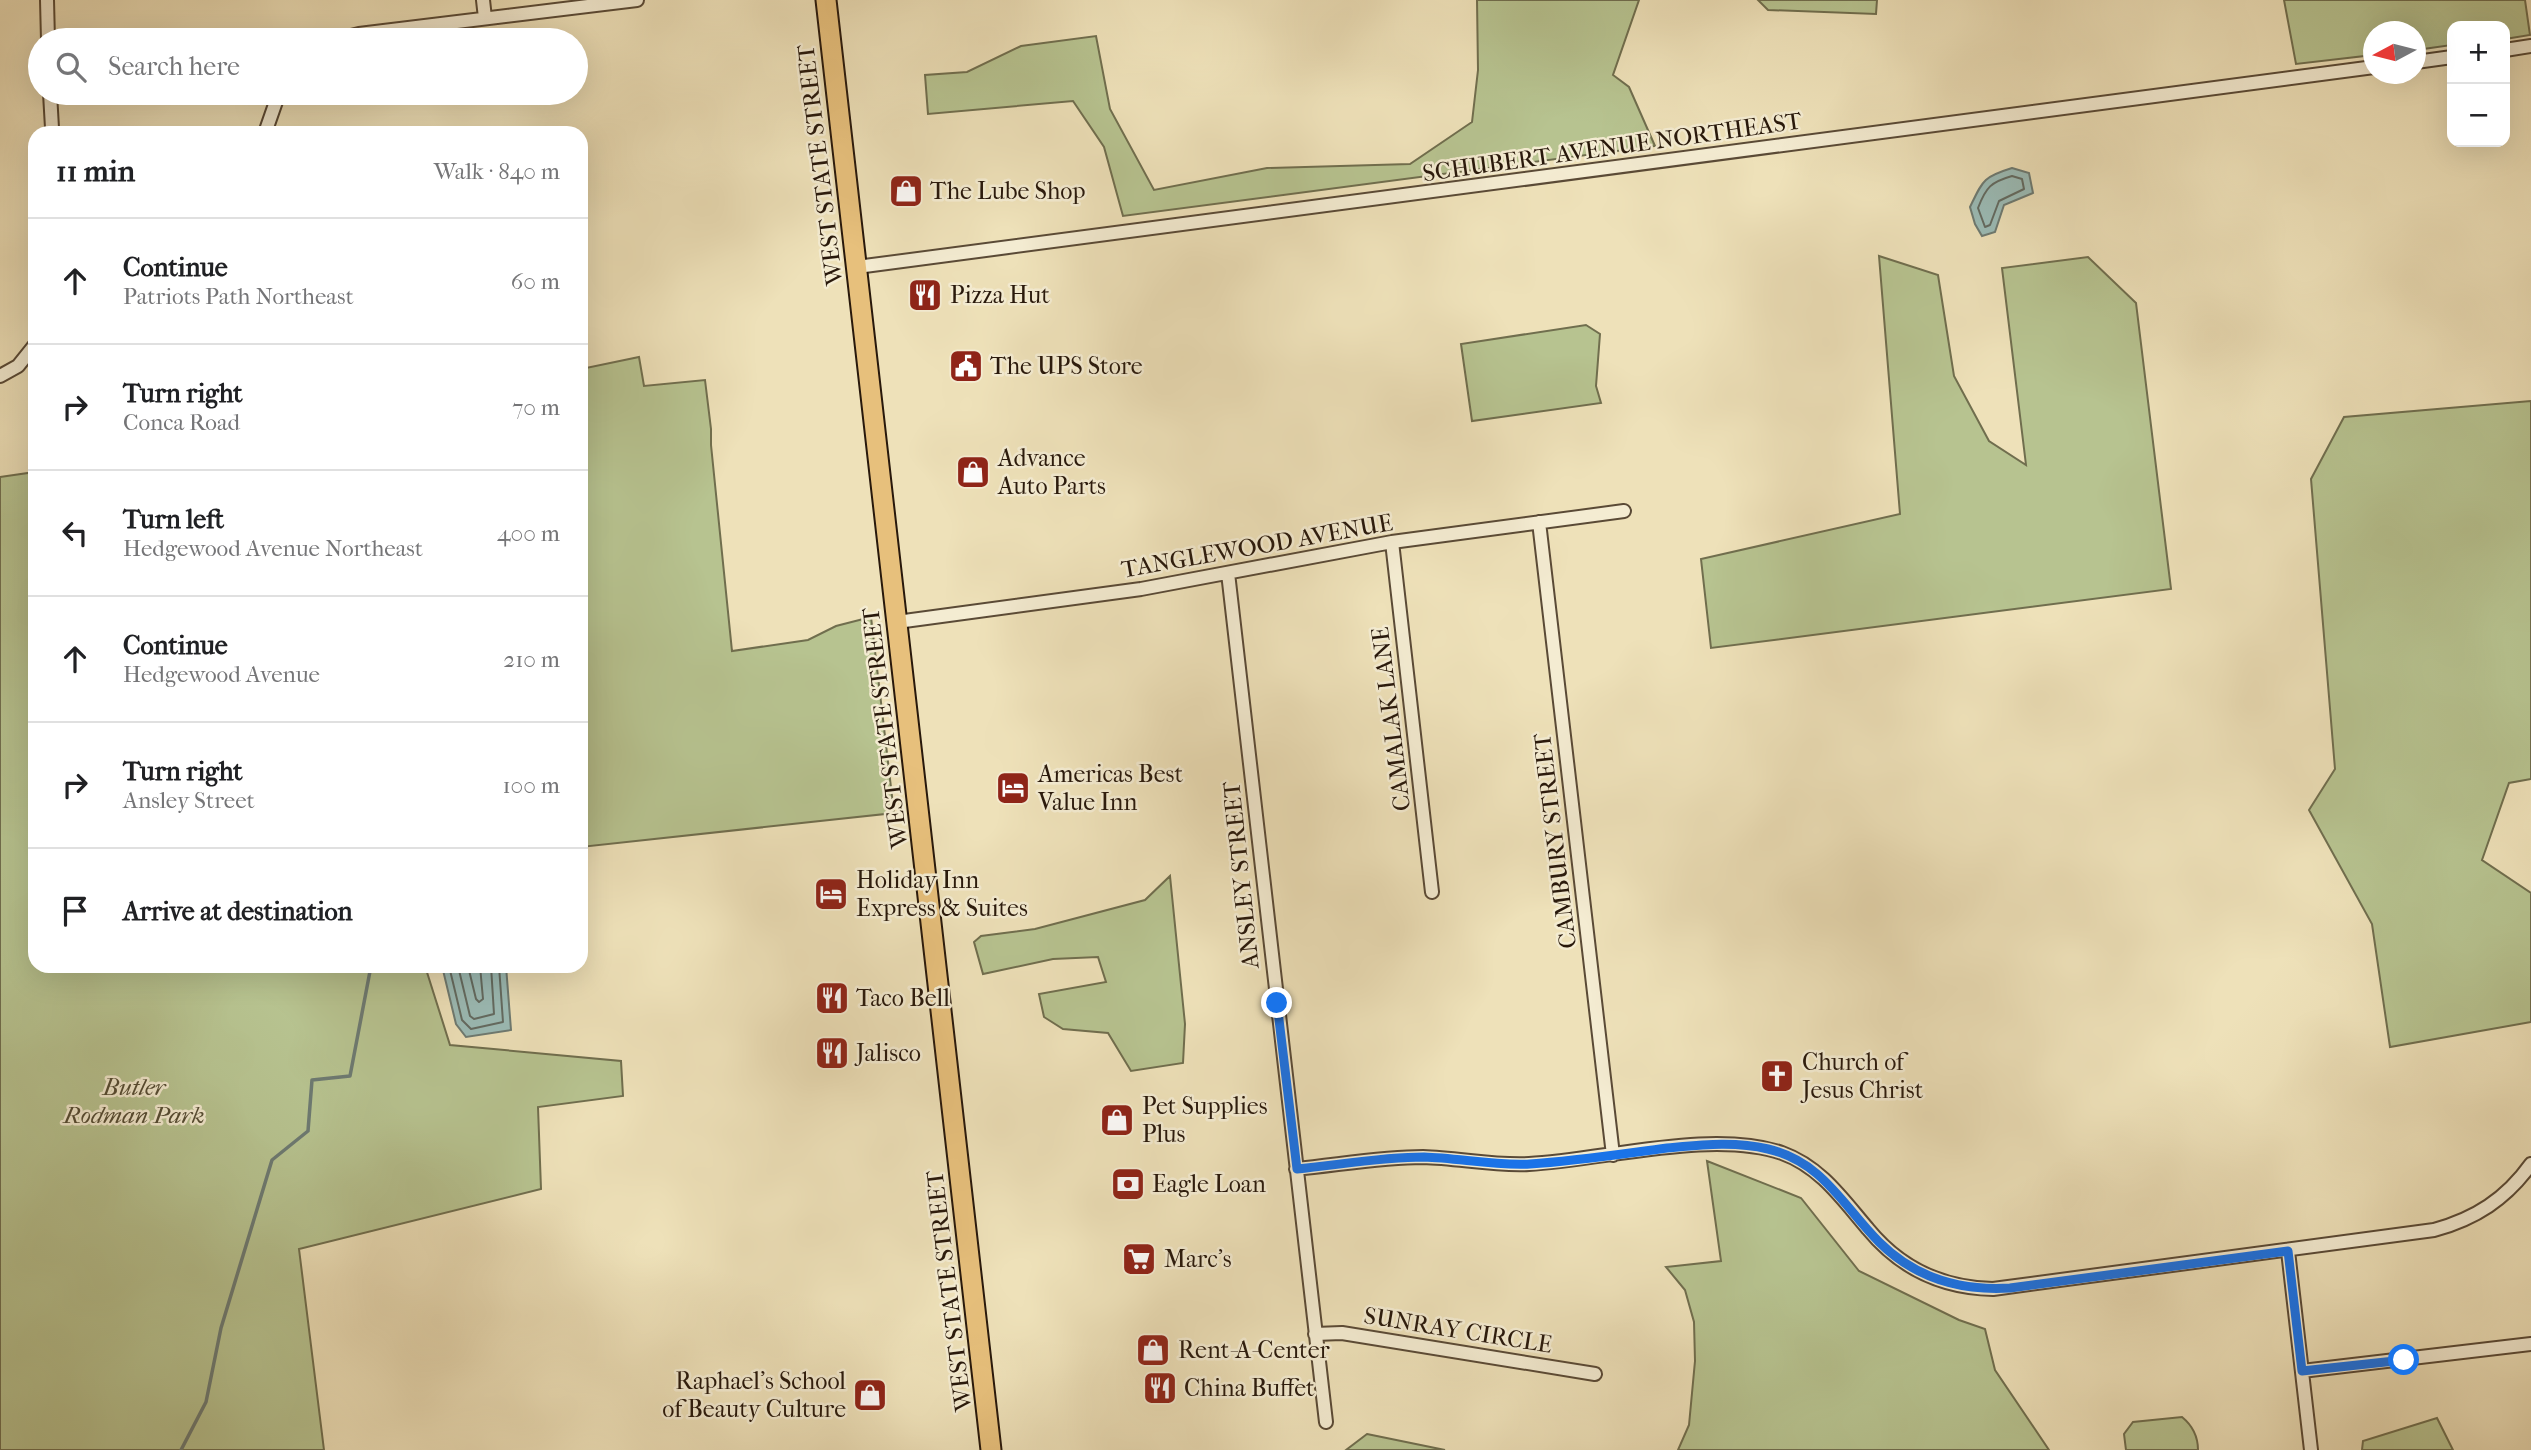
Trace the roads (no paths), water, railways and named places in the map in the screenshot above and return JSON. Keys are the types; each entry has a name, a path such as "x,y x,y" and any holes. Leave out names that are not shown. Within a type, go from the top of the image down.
{"highway":[{"name":"WEST STATE STREET","path":"825,0 992,1450"}],"street":[{"path":"47,0 48,28"},
{"path":"483,0 485,18"},
{"path":"406,28 637,0"},
{"path":"2510,49 2531,46"},
{"path":"2426,61 2447,58"},
{"name":"SCHUBERT AVENUE NORTHEAST","path":"857,267 2363,68"},
{"path":"51,105 52,126"},
{"path":"267,126 275,105"},
{"path":"0,376 18,366 28,354"},
{"name":"TANGLEWOOD AVENUE","path":"897,622 1141,589 1392,542 1625,511"},
{"name":"CAMBURY STREET","path":"1539,522 1613,1155"},
{"name":"CAMALAK LANE","path":"1392,542 1432,892"},
{"name":"ANSLEY STREET","path":"1228,573 1326,1422"},
{"path":"1297,1169 1403,1158 1513,1164 1735,1144 1769,1149 1785,1154 1806,1166 1834,1188 1878,1241 1904,1263 1935,1279 1967,1287 2010,1288 2418,1233 2451,1226 2496,1202 2515,1185 2531,1164"},
{"path":"2288,1251 2311,1450"},
{"name":"SUNRAY CIRCLE","path":"1315,1334 1342,1333 1595,1374"},
{"path":"2302,1371 2531,1344"}],"water":[{"path":"2012,168 2029,173 2033,193 2004,205 1995,232 1982,236 1970,207 1989,177"},
{"path":"444,973 507,973 511,1030 466,1037 456,1024"}],"waterway":[{"path":"181,1450 206,1402 221,1328 272,1160 308,1131 312,1080 350,1076 370,973"}],"place":[{"name":"The Lube Shop","path":"906,191"},
{"name":"Pizza Hut","path":"925,295"},
{"name":"The UPS Store","path":"966,366"},
{"name":"Advance Auto Parts","path":"973,472"},
{"name":"Americas Best Value Inn","path":"1013,788"},
{"name":"Holiday Inn Express & Suites","path":"831,894"},
{"name":"Taco Bell","path":"832,998"},
{"name":"Jalisco","path":"832,1053"},
{"name":"Church of Jesus Christ","path":"1777,1076"},
{"name":"Pet Supplies Plus","path":"1117,1120"},
{"name":"Eagle Loan","path":"1128,1184"},
{"name":"Marc's","path":"1139,1259"},
{"name":"Rent-A-Center","path":"1153,1350"},
{"name":"China Buffet","path":"1160,1388"},
{"name":"Raphael's School of Beauty Culture","path":"870,1395"}],"park label":[{"name":"Butler Rodman Park","path":"134,1101"}]}
